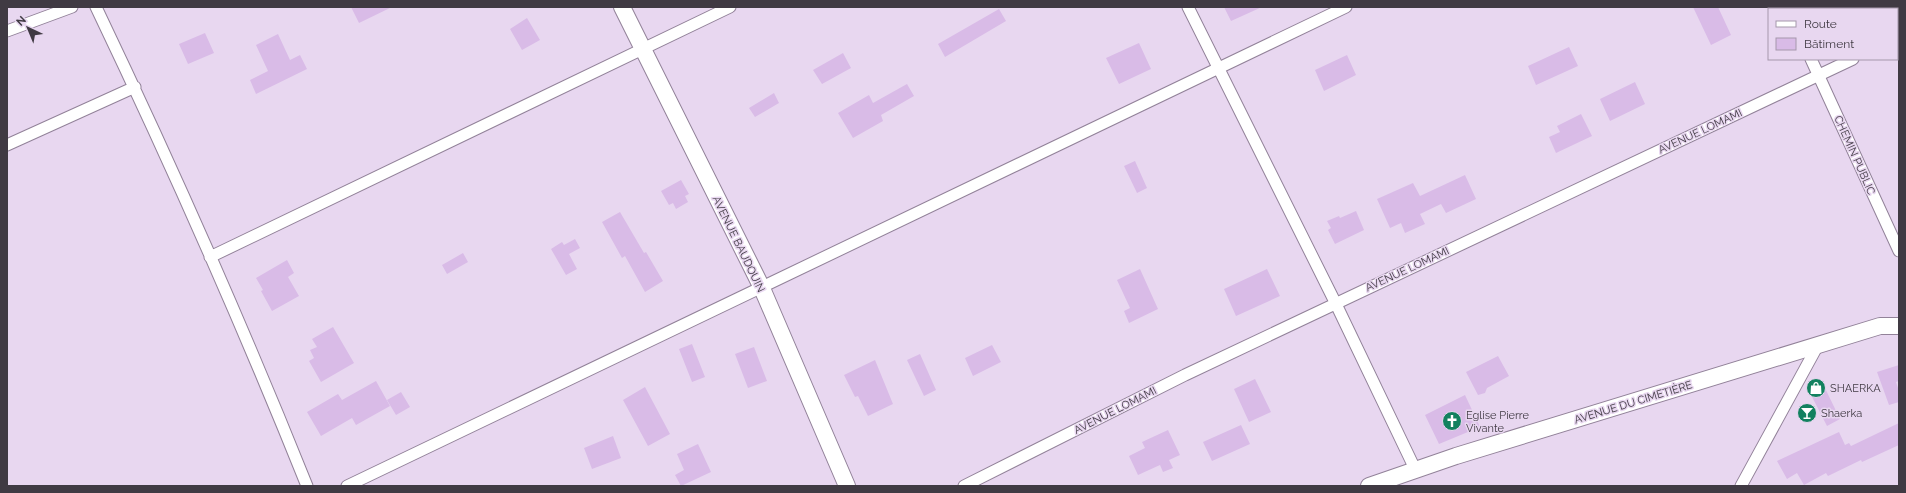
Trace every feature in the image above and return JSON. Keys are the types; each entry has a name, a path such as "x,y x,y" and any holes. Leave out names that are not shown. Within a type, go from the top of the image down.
{"street":[{"path":"7,31 72,7"},
{"path":"96,7 135,87 210,257 279,416 307,486"},
{"name":"AVENUE BAUDOUIN","path":"622,7 761,286 847,486"},
{"path":"210,257 730,7"},
{"path":"1188,7 1220,68 1335,302 1416,471"},
{"path":"347,486 761,286 1346,7"},
{"name":"CHEMIN PUBLIC","path":"1812,60 1899,250"},
{"name":"AVENUE LOMAMI","path":"964,486 1185,374 1851,60"},
{"path":"7,145 135,87"},
{"path":"1880,326 1899,315"},
{"name":"AVENUE DU CIMETIÈRE","path":"1369,486 1456,456 1880,326 1899,326"},
{"path":"1741,486 1818,345"}],"building":[{"path":"351,7 392,7 359,23"},
{"path":"1224,7 1262,7 1231,21"},
{"path":"1693,7 1718,7 1731,35 1711,45"},
{"path":"999,9 1006,21 945,57 938,44"},
{"path":"527,18 540,40 522,50 510,29"},
{"path":"205,33 214,53 188,64 179,44"},
{"path":"278,34 290,60 300,55 307,69 256,94 250,80 268,71 256,45"},
{"path":"1139,43 1151,69 1119,84 1106,58"},
{"path":"1569,47 1578,66 1536,85 1528,66"},
{"path":"843,53 851,68 822,84 813,70"},
{"path":"1347,55 1356,75 1324,91 1315,70"},
{"path":"1635,82 1645,104 1610,121 1600,99"},
{"path":"907,84 914,96 881,115 883,121 853,138 838,113 869,95 873,103"},
{"path":"774,93 779,103 755,117 749,108"},
{"path":"1581,114 1592,136 1556,153 1549,137 1560,132 1557,126"},
{"path":"1135,161 1147,188 1137,193 1124,166"},
{"path":"1465,175 1476,199 1446,213 1441,204 1420,214 1425,224 1405,233 1401,223 1390,228 1377,199 1413,183 1420,196"},
{"path":"681,180 689,194 685,196 688,202 676,209 673,203 669,205 661,191"},
{"path":"1356,211 1364,230 1335,244 1328,230 1331,228 1327,221 1339,216 1340,218"},
{"path":"620,212 644,253 646,252 663,281 645,292 625,256 622,258 602,222"},
{"path":"575,239 580,248 569,254 577,269 566,275 551,249 562,242 564,245"},
{"path":"463,253 468,262 447,274 442,265"},
{"path":"287,260 294,273 288,277 299,296 272,311 256,278"},
{"path":"1140,269 1158,309 1129,323 1124,311 1130,308 1117,280"},
{"path":"1267,269 1280,296 1236,316 1224,289"},
{"path":"333,327 354,363 321,382 309,361 314,358 310,350 317,347 312,339"},
{"path":"692,344 705,377 692,382 679,349"},
{"path":"992,345 1001,362 973,376 965,358"},
{"path":"754,347 767,381 748,388 735,354"},
{"path":"920,354 936,390 924,396 907,360"},
{"path":"1498,356 1509,376 1487,388 1485,393 1478,395 1466,372"},
{"path":"875,360 893,404 868,416 858,396 855,397 844,375"},
{"path":"1899,365 1899,381 1896,382 1899,391 1899,402 1889,405 1877,372"},
{"path":"1255,379 1271,412 1249,422 1234,389"},
{"path":"376,381 390,406 356,425 352,418 321,436 307,412 338,394 342,400"},
{"path":"1822,382 1840,419 1827,426 1808,389"},
{"path":"645,387 670,434 648,446 623,400"},
{"path":"401,392 410,407 396,415 387,400"},
{"name":"Eglise Pierre Vivante","path":"1465,395 1480,427 1439,444 1425,415"},
{"path":"1899,423 1899,445 1862,462 1861,460 1828,476 1826,473 1804,485 1797,473 1787,479 1777,461 1839,432 1845,445 1849,443 1851,446"},
{"path":"1241,425 1250,444 1212,461 1203,442"},
{"path":"1168,430 1180,455 1169,460 1173,468 1163,472 1160,465 1138,475 1129,456 1145,448 1142,442"},
{"path":"613,436 621,458 592,469 584,448"},
{"path":"698,444 711,472 681,486 675,475 684,470 677,454"}],"place":[{"name":"SHAERKA","path":"1816,388"},
{"name":"Shaerka","path":"1807,413"},
{"name":"Eglise Pierre Vivante","path":"1452,421"}]}
